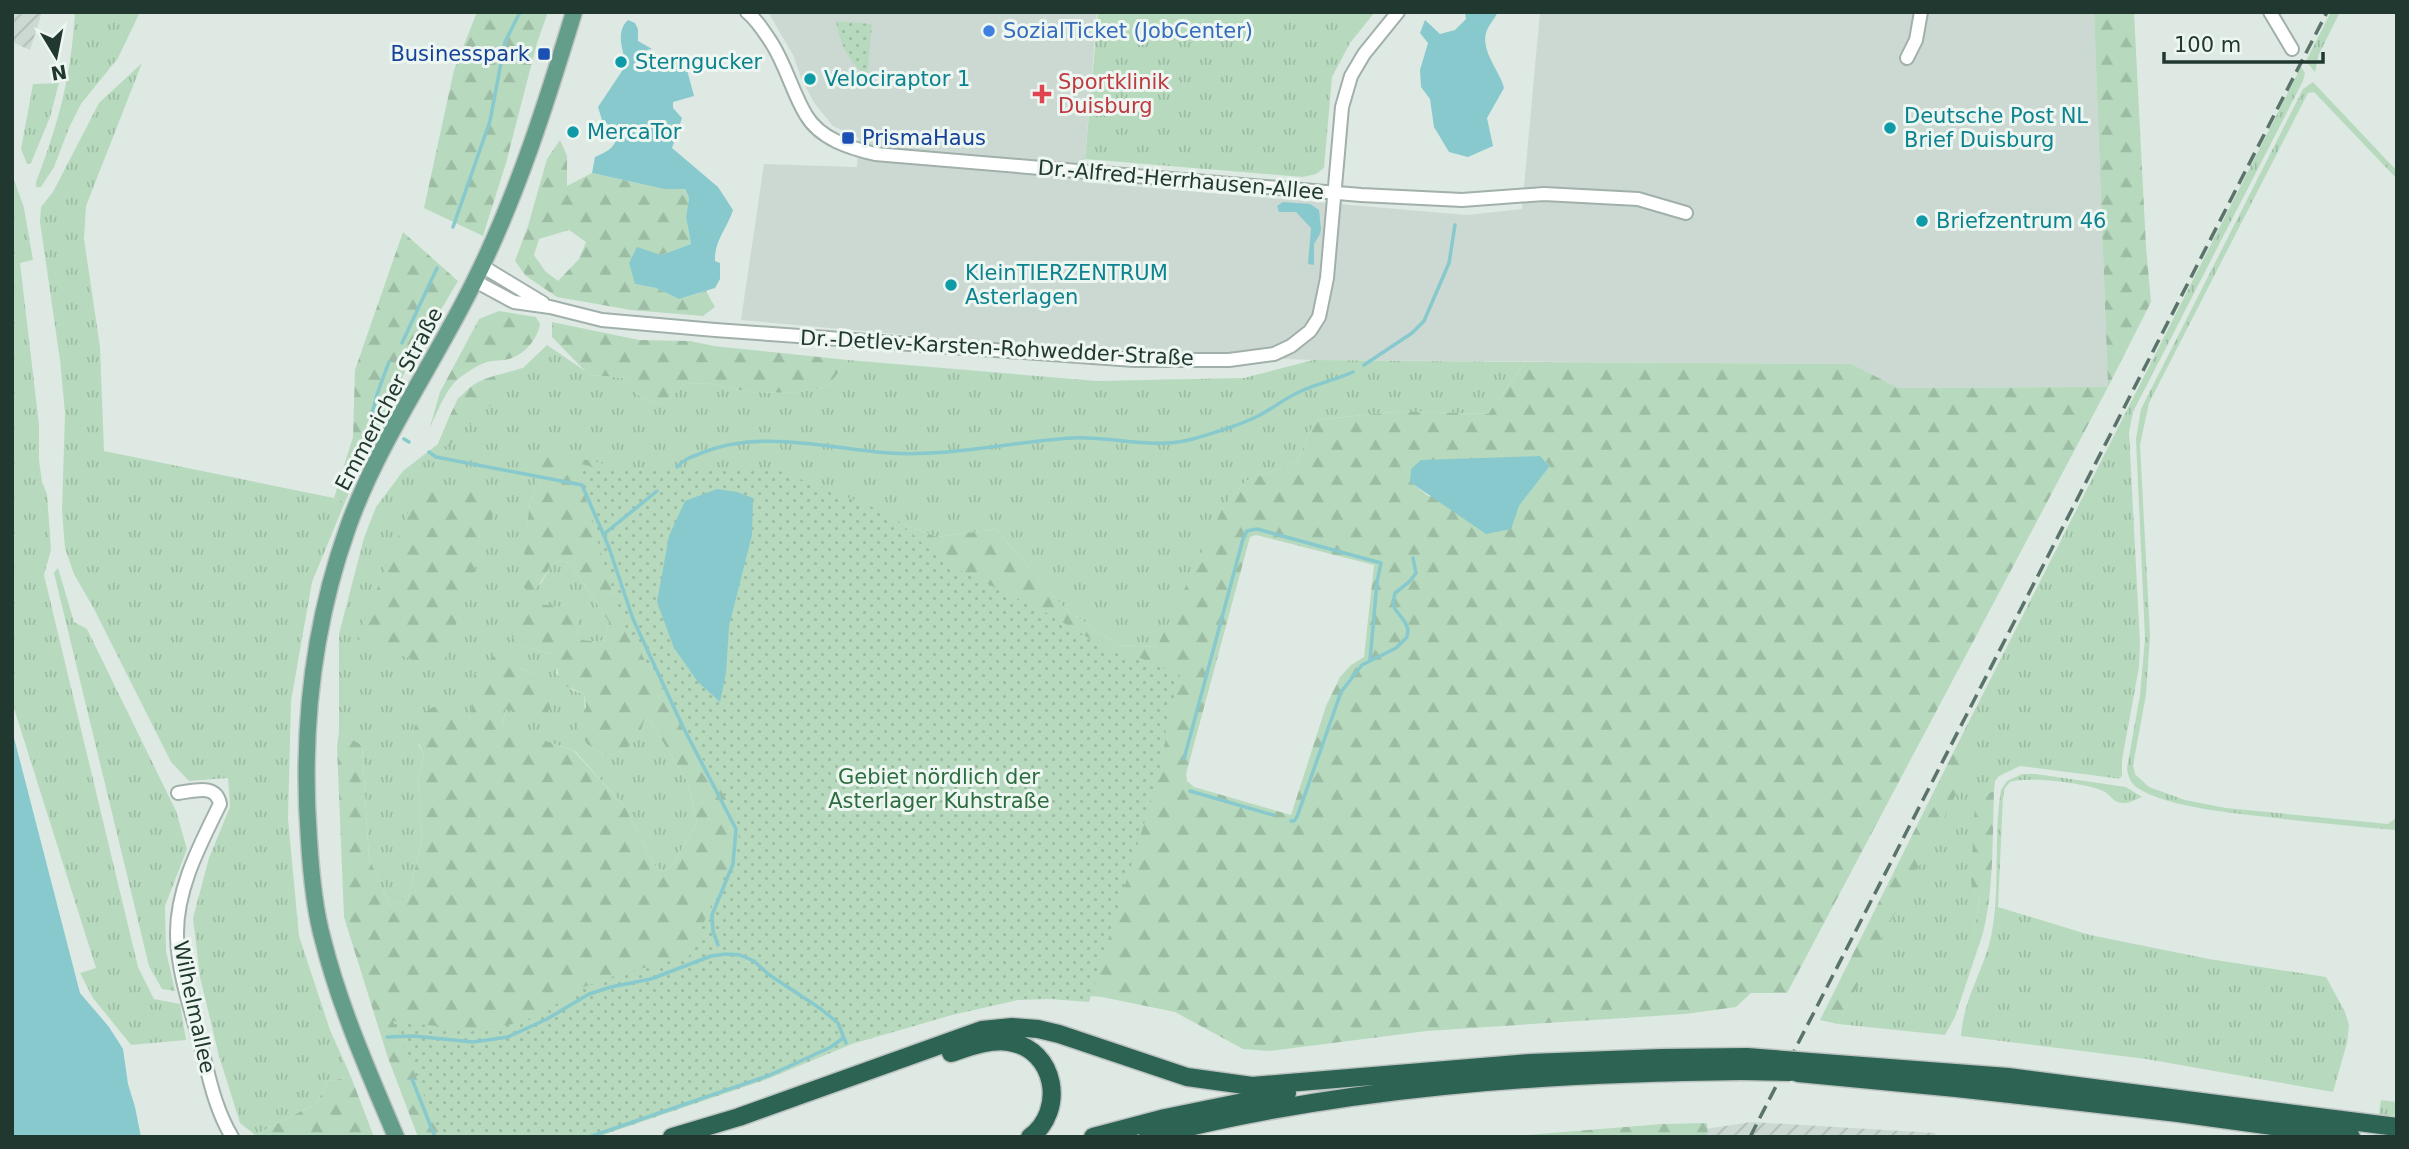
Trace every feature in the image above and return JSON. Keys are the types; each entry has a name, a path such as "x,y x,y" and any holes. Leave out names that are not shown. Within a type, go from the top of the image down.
{"highway":[{"path":"672,1137 884,1066 969,1034 1012,1027 1059,1034 1186,1077 1252,1086 1530,1063 1662,1058 1948,1079 2351,1137"},
{"path":"698,1137 896,1070 992,1042 1010,1042 1023,1047 1034,1054 1048,1071 1053,1093 1052,1106 1043,1124 1030,1137"},
{"path":"1148,1137 1273,1110 1394,1092 1526,1078 1659,1072 1745,1064"},
{"path":"1093,1137 1165,1118 1366,1077"},
{"path":"1948,1079 2008,1077 2397,1127"}],"main road":[{"name":"Emmericher Straße","path":"396,1137 345,1012 322,937 311,873 305,764 317,639 328,590 348,525 376,461 478,274 520,177 574,12"}],"street":[{"name":"Dr.-Alfred-Herrhausen-Allee","path":"747,12 756,20 782,59 807,117 830,138 851,148 905,157 1335,192 1462,200 1544,194 1637,199 1686,213"},
{"name":"Dr.-Detlev-Karsten-Rohwedder-Straße","path":"478,274 550,307 602,320 1135,360 1245,359 1274,354 1310,331 1319,317 1328,278 1342,107 1351,76 1364,54 1398,12"},
{"path":"1907,58 1916,40 1922,12"},
{"path":"2270,12 2292,50"},
{"name":"Wilhelmallee","path":"178,793 213,791 220,804 184,888 177,933 178,954 212,1091 232,1137"}],"shaded area":[{"path":"12,12 42,12 30,50 12,42"},
{"path":"768,12 1097,12 1083,182 1467,215 1522,209 1540,12 2094,12 2108,387 1898,388 1852,364 1313,360 1098,352 741,320 764,164 857,167 859,138 833,126 815,104 793,55"},
{"path":"1752,1122 1935,1133 1936,1137 1651,1137"}],"green space":[{"path":"75,12 140,12 118,58 81,104 54,167 41,187 36,187 63,99"},
{"path":"477,12 548,12 483,236 424,208 454,70"},
{"path":"1098,12 1375,12 1350,43 1332,77 1324,168 1316,174 1303,177 1085,159"},
{"path":"2094,12 2134,12 2151,302 2108,387"},
{"path":"2331,12 2340,12 2319,54 2315,72 2306,61"},
{"path":"836,21 872,24 867,77 846,52"},
{"path":"142,63 86,206 84,239 100,347 104,451 345,502 312,582 291,701 288,819 299,936 330,1030 351,1077 328,1081 317,1103 255,1135 240,1123 219,1056 200,977 193,918 209,858 230,807 228,778 189,781 171,762 74,574 65,548 62,510 65,413 40,222 41,207 53,192 99,103"},
{"path":"2301,67 2305,73 2303,81 2133,412 2129,432 2140,643 2139,667 2122,760 2122,776 2119,779 2020,766 1999,776 1995,781 1994,791 1982,796 1972,888 1980,900 1973,935 1973,948 1977,951 1955,1017 1945,1035 1838,1024 1970,765 1964,751 1953,753"},
{"path":"2313,82 2397,171 2397,179 2314,92 2308,93 2149,403 2140,445 2150,635 2146,695 2133,765 2135,774 2149,787 2185,800 2226,808 2388,824 2397,817 2397,830 2249,815 2167,801 2136,787 2127,768 2140,695 2145,638 2136,439 2141,409 2303,89"},
{"path":"59,83 50,117 31,163 27,164 21,149 33,84"},
{"path":"560,140 567,156 567,186 592,173 664,189 684,188 689,198 686,217 691,244 661,255 636,284 656,288 679,299 706,291 715,307 703,316 631,310 557,297 526,276 515,261 547,159","holes":["569,230 586,242 579,259 558,281 545,271 534,255 539,239"]},
{"path":"12,174 24,208 33,260 20,263 39,425 39,460 42,482 47,494 51,550 44,575 138,967 154,999 180,1004 186,1040 131,1045 93,998 80,973 96,968 12,702"},
{"path":"403,232 458,281 408,365 345,502 334,498 353,437 355,370"},
{"path":"499,311 536,317 540,324 533,341 515,357 487,362 458,379 446,395 430,427 440,392 479,319"},
{"path":"552,322 639,340 690,341 848,360 828,386 796,393 749,392 708,383 685,384 663,404 642,399 625,378 591,375 585,371 552,337"},
{"path":"547,345 591,375 625,378 642,399 663,404 685,384 708,383 749,392 796,393 828,386 848,360 1097,381 1244,378 1313,360 1525,362 1488,414 1403,411 1315,420 1297,462 1246,481 1223,507 1158,647 1118,645 1064,608 996,529 937,537 771,474 537,489 530,501 523,569 540,585 552,564 560,561 570,563 609,622 605,638 599,642 578,637 577,628 523,646 552,654 558,663 556,673 572,690 584,694 587,744 606,756 631,744 644,721 649,719 688,783 697,823 671,867 662,871 654,865 625,807 575,751 502,726 506,709 540,675 520,668 472,718 461,713 418,744 424,754 418,778 422,839 408,898 390,906 369,858 362,745 339,732 339,634 364,538 376,507 403,471 438,444 458,398 491,377 523,368"},
{"path":"1525,362 1852,364 1898,388 2108,387 1787,993 1751,993 1736,1007 1685,1014 1427,1031 1270,1051 1243,1049 1175,1012 1102,997 1050,993 982,998 543,1137 418,1137 388,1058 344,917 337,747 339,732 362,745 369,858 390,906 408,898 422,839 418,778 424,754 413,732 415,726 427,711 444,705 454,707 471,718 474,675 501,649 512,652 520,668 540,675 551,687 552,703 543,723 506,709 502,725 574,751 625,807 654,865 662,871 671,867 697,823 688,783 649,719 644,721 631,745 606,756 587,744 577,726 586,707 584,694 561,684 552,654 523,646 512,639 524,613 535,604 558,606 580,618 578,636 583,640 599,642 605,638 609,622 570,563 560,561 552,564 535,591 529,593 523,586 530,501 537,489 537,453 571,456 654,476 771,474 937,537 996,529 1064,608 1118,645 1157,647 1223,507 1246,481 1297,462 1315,420 1403,411 1488,414","holes":["1540,456 1550,466 1519,506 1428,496 1411,482 1507,458","1256,535 1374,565 1364,657 1351,665 1340,677 1326,706 1291,815 1194,787 1187,781 1186,774 1250,537"]},
{"path":"523,368 521,380 500,390 494,405 487,407 479,396 470,412 471,424 461,428 448,447 438,444 462,395 479,382"},
{"name":"Gebiet nördlich der Asterlager Kuhstraße","path":"580,464 600,468 774,469 880,510 896,519 943,562 1049,614 1112,652 1140,658 1180,675 1166,725 1164,759 1089,1002 1018,1000 952,1015 852,1044 765,1080 597,1137 441,1137 393,1021 463,1029 503,1026 544,1012 581,988 617,975 689,956 737,847 739,834 730,806 618,614 585,496"},
{"path":"421,480 498,498 441,670 357,639"},
{"path":"58,568 74,622 87,629 176,811 187,849 165,906 166,951 175,991 162,989 149,966 54,573"},
{"path":"1963,750 1970,755 1971,765 1838,1024 1820,1020 1953,753"},
{"path":"2022,774 2126,787 2142,797 2121,803 2103,791 2084,785 2043,780 2010,782 2003,797 1998,907 2090,935 2209,959 2326,977 2349,1025 2347,1043 2333,1092 2146,1059 1961,1036 1966,1009 1988,950 1994,919 2001,790 2007,781"},
{"path":"1994,791 1990,894 1977,951 1973,948 1973,935 1980,900 1972,888 1971,879 1975,804 1982,796"},
{"path":"351,1077 374,1137 255,1135 317,1103 328,1081"},
{"path":"2381,1100 2397,1102 2397,1116 2379,1114"},
{"path":"1707,1123 1708,1137 1502,1137 1662,1124"}],"water":[{"path":"1465,12 1498,12 1487,30 1485,40 1488,54 1504,88 1487,118 1493,146 1468,157 1449,152 1434,127 1430,99 1421,87 1420,70 1428,43 1420,33 1425,20 1440,34 1455,30 1466,19"},
{"path":"628,20 635,23 638,29 638,41 652,49 647,50 650,68 684,59 694,96 673,102 673,108 682,118 672,148 718,187 733,210 715,254 715,261 720,263 720,279 715,288 679,299 656,288 635,284 629,263 637,247 661,255 691,244 686,217 689,198 685,189 664,189 592,173 595,157 611,148 617,137 618,132 602,120 598,107 626,65 621,36"},
{"path":"1283,202 1310,204 1319,210 1321,229 1314,244 1314,265 1308,264 1311,228 1296,212 1279,212 1277,206"},
{"path":"1540,456 1550,466 1519,506 1511,529 1486,534 1410,482 1411,469 1421,460"},
{"path":"717,489 753,498 752,535 729,626 726,673 720,702 698,682 674,648 657,602 669,536 685,501"},
{"path":"12,730 80,993 109,1027 123,1049 128,1084 141,1137 13,1137"}],"waterway":[{"path":"453,227 490,121 505,42 520,12"},
{"path":"1364,365 1412,333 1424,321 1449,263 1455,225"},
{"path":"402,343 437,268"},
{"path":"378,427 372,421 373,414 389,362"},
{"path":"677,467 690,458 720,447 765,441 901,454 950,452 1072,438 1148,443 1178,442 1242,423 1299,392 1353,372"},
{"path":"404,439 409,442"},
{"path":"429,452 436,457 582,485 608,545 633,619 682,725 736,829 733,864 712,915 713,931 718,945"},
{"path":"604,534 657,491"},
{"path":"1184,759 1247,531 1257,529 1381,563 1370,660"},
{"path":"1291,821 1297,817 1341,692 1362,665 1396,648 1407,637 1408,629 1393,602 1395,593 1416,573 1413,558"},
{"path":"1190,791 1273,815"},
{"path":"387,1037 413,1036 473,1042 508,1037 547,1019 589,994 651,979 711,956 726,954 740,955 754,961 768,974 821,1009 838,1023 846,1043"},
{"path":"589,1137 770,1075 831,1047 843,1038"},
{"path":"412,1079 435,1137"}],"railway":[{"path":"1750,1137 2327,12"}],"place":[{"name":"SozialTicket (JobCenter)","path":"989,31"},
{"name":"Businesspark","path":"544,54"},
{"name":"Sterngucker","path":"621,62"},
{"name":"Velociraptor 1","path":"810,79"},
{"name":"Sportklinik Duisburg","path":"1042,94"},
{"name":"Deutsche Post NL Brief Duisburg","path":"1890,128"},
{"name":"MercaTor","path":"573,132"},
{"name":"PrismaHaus","path":"848,138"},
{"name":"Briefzentrum 46","path":"1922,221"},
{"name":"KleinTIERZENTRUM Asterlagen","path":"951,285"}]}
